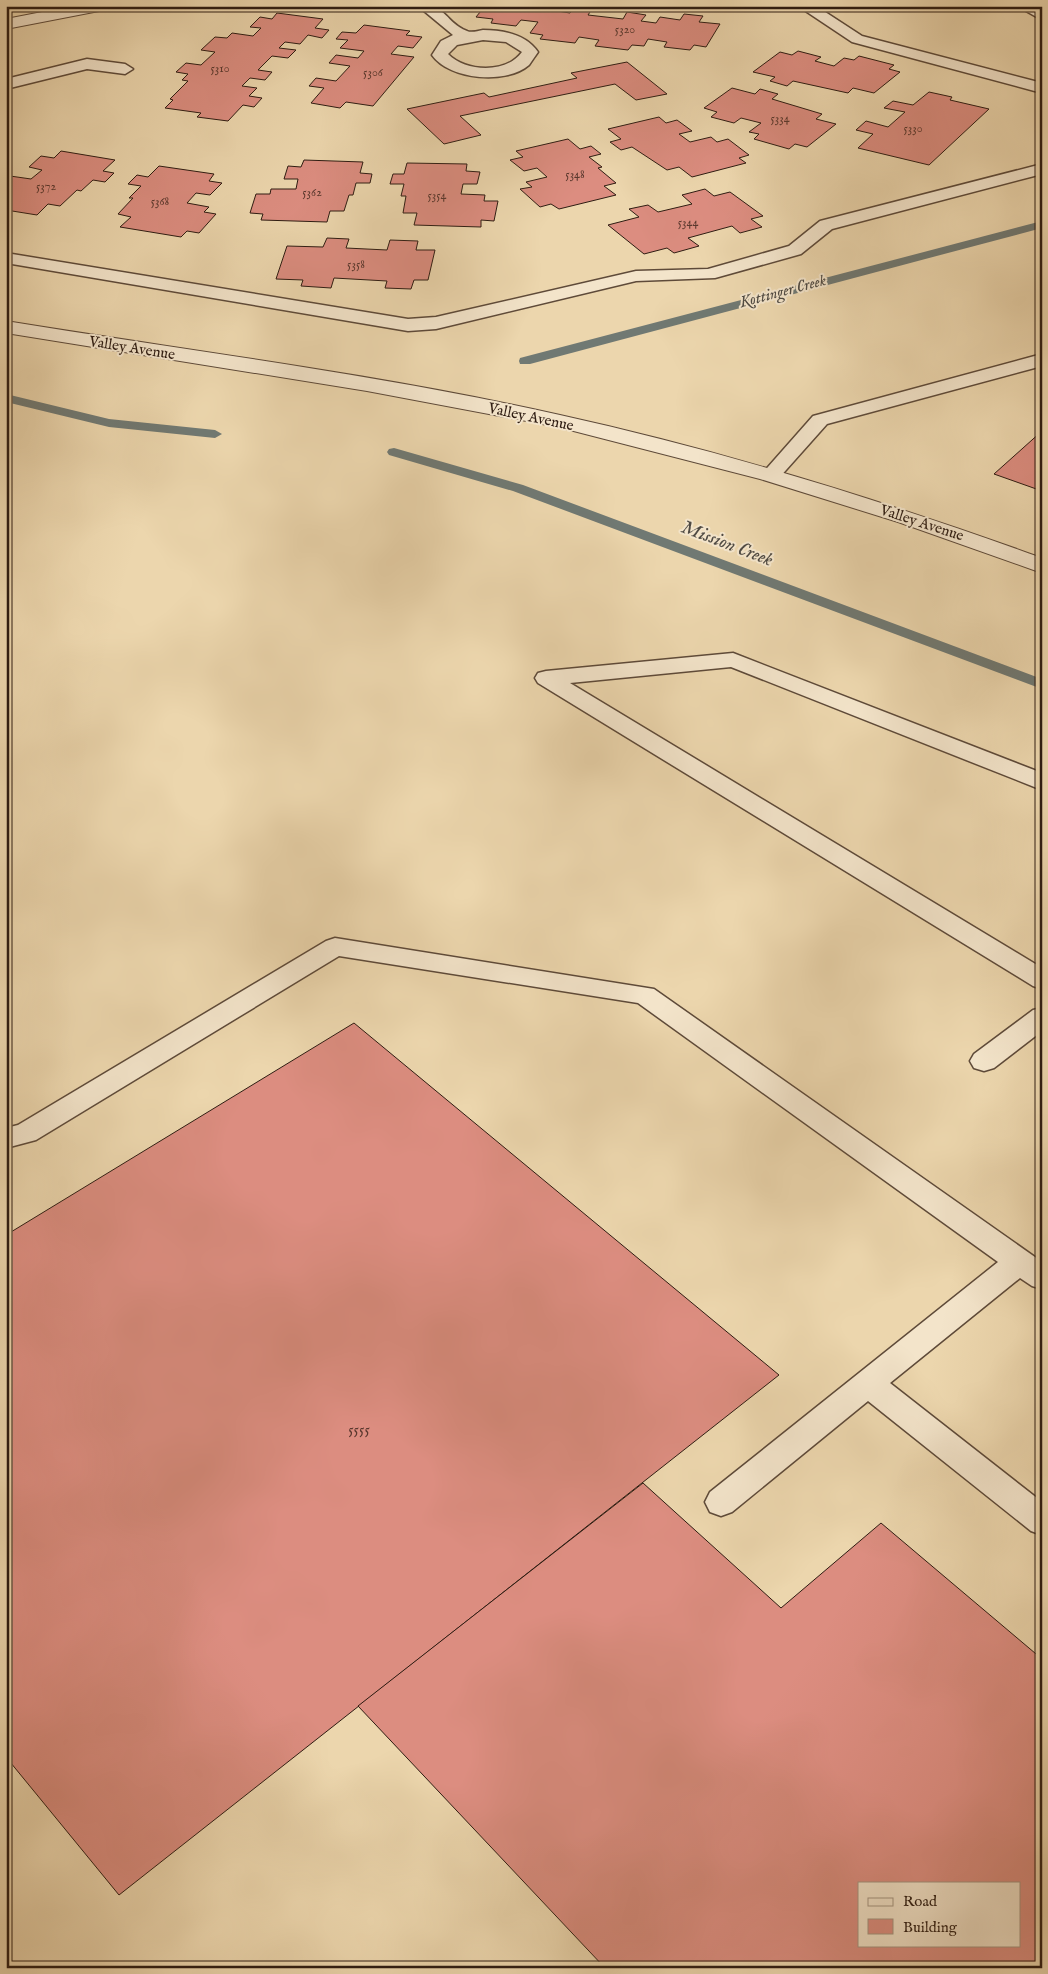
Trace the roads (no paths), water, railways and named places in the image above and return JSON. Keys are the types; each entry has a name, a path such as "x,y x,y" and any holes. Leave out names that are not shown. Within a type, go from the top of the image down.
{"street":[{"path":"6,24 99,6"},
{"name":"Valley Avenue","path":"6,327 488,407 626,438 771,476 942,529 1042,566"}],"lane":[{"path":"424,6 465,37 501,36 516,40 526,46 530,52 527,59 519,66 497,71 471,71 444,62 440,55 442,48 450,41 465,37"},
{"path":"805,6 857,39 1042,88"},
{"path":"1024,6 1042,15"},
{"path":"6,84 88,64 125,69"},
{"path":"6,258 408,325 436,323 636,276 709,274 795,250 826,224 1042,169"},
{"path":"771,476 820,420 1042,360"},
{"path":"1042,782 733,660 546,678 1042,980"},
{"path":"6,1138 26,1133 335,947 645,995 1031,1270 868,1383 721,1502"},
{"path":"984,1061 1042,1017"},
{"path":"868,1383 1042,1521"}],"waterway":[{"name":"Kottinger Creek","path":"525,361 1042,224"},
{"path":"6,398 109,423 215,434"},
{"name":"Mission Creek","path":"394,452 518,488 1042,684"}]}
